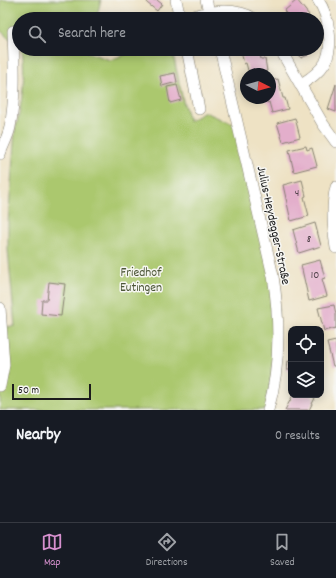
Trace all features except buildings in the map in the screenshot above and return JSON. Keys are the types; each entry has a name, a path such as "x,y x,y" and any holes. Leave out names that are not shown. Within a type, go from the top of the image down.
{"street":[{"path":"176,0 179,12"},
{"path":"206,0 210,12"},
{"path":"318,0 323,12"},
{"path":"223,12 238,12"},
{"path":"300,85 313,77 325,63 329,50 330,34 324,14"},
{"path":"0,154 9,129 13,102 13,56"},
{"path":"188,56 199,109"},
{"name":"Julius-Heydegger-Straße","path":"222,56 273,276 277,303 279,339 276,372 268,410"},
{"path":"284,56 323,124 336,142"},
{"path":"336,187 334,196 334,237 336,248"},
{"path":"0,308 4,365 0,386"}],"green space":[{"path":"0,0 101,0 98,12 12,12 12,39 8,38 0,30"},
{"name":"Friedhof Eutingen","path":"23,56 98,56 110,60 121,56 173,56 189,121 205,112 239,127 278,310 268,410 0,410 2,327 15,326 8,250 8,224 15,130 23,90"}]}
